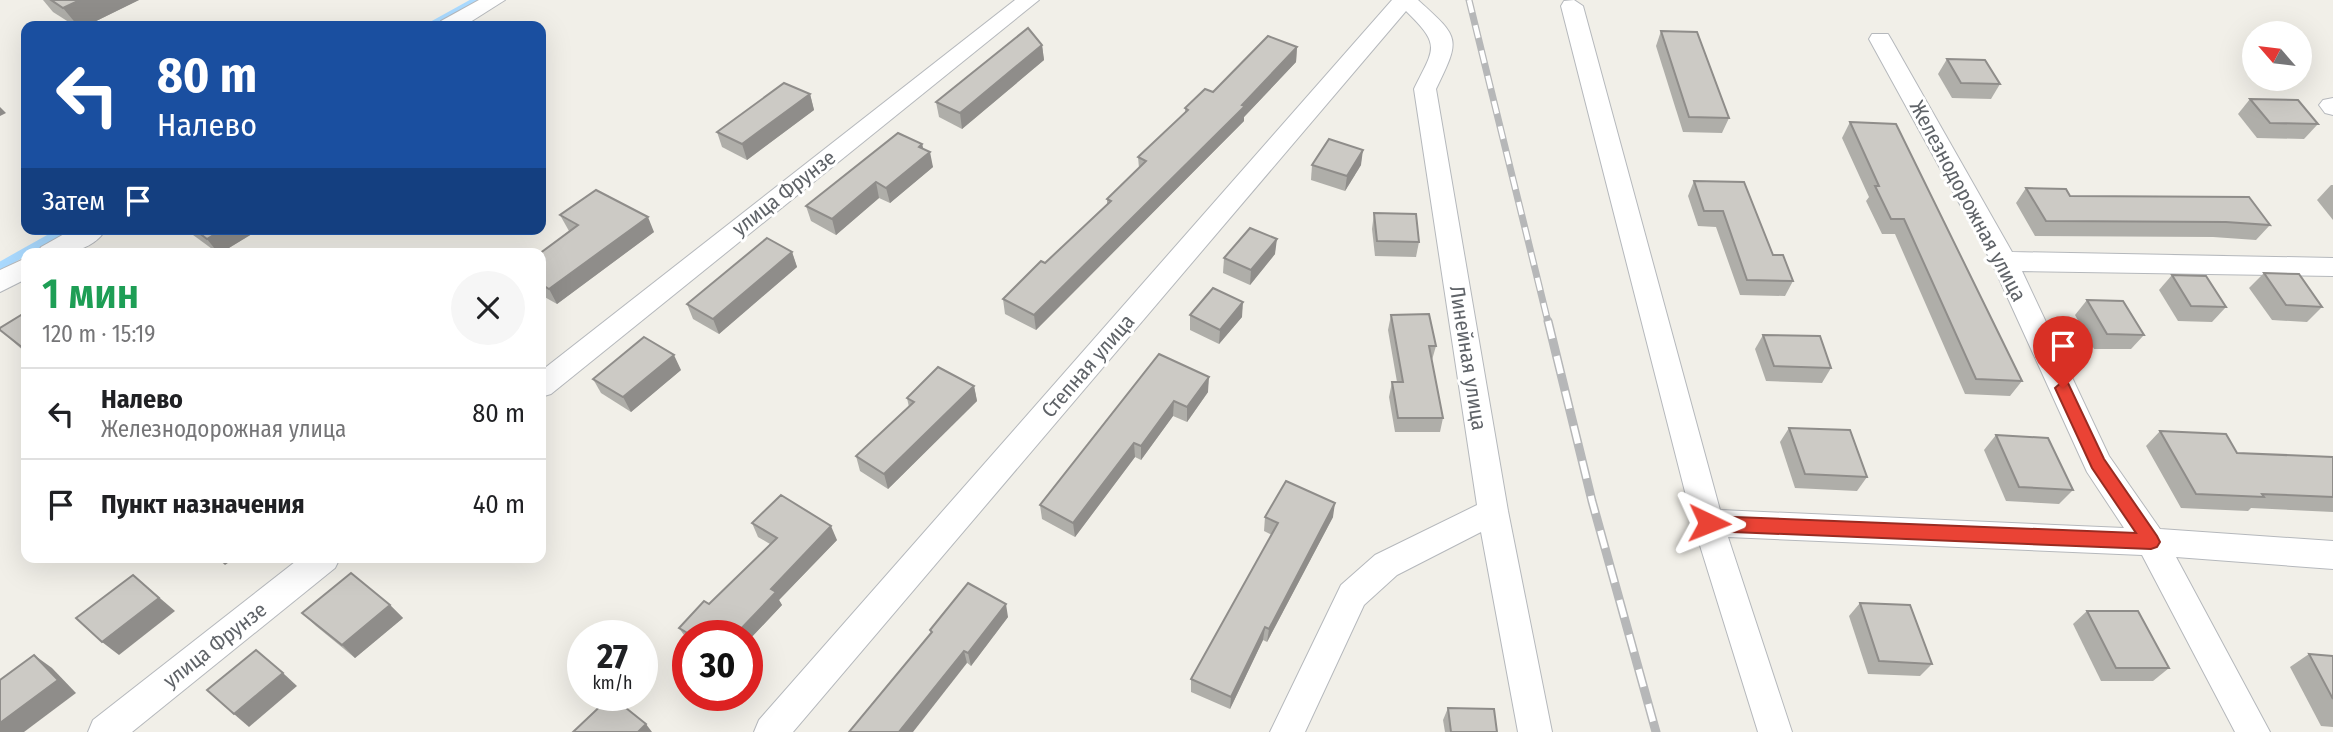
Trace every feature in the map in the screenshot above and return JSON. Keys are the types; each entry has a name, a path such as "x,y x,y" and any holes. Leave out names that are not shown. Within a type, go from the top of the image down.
{"street":[{"path":"458,21 494,0"},
{"name":"улица Фрунзе","path":"546,382 1028,0"},
{"name":"Линейная улица","path":"1405,0 1438,30 1443,52 1425,89 1493,511 1535,732"},
{"name":"Степная улица","path":"771,732 1405,0"},
{"path":"1572,6 1709,523 1775,732"},
{"name":"Железнодорожная улица","path":"1880,39 2004,261 2098,463 2151,542 2253,732"},
{"path":"60,248 83,235"},
{"path":"2004,261 2333,267"},
{"path":"0,282 21,270"},
{"path":"1287,732 1352,595 1386,565 1493,511"},
{"path":"1709,523 2151,542 2333,555"},
{"name":"улица Фрунзе","path":"105,732 318,563"}],"building":[{"path":"51,0 80,0 63,8"},
{"path":"1028,28 1042,45 960,113 936,102"},
{"path":"1661,31 1697,32 1729,118 1689,117"},
{"path":"1268,36 1297,47 1242,105 1245,106 1034,315 1003,299 1041,261 1045,263 1111,201 1107,199 1146,161 1138,157 1188,110 1185,108 1205,89 1213,92"},
{"path":"1947,59 1985,60 2000,84 1961,83"},
{"path":"784,83 810,94 742,144 717,132"},
{"path":"2250,99 2298,100 2318,124 2270,123"},
{"path":"1850,122 1896,124 2022,381 1976,379 1904,219 1891,219"},
{"path":"898,133 922,144 919,147 930,152 886,188 876,182 832,219 806,206"},
{"path":"1329,139 1363,150 1347,176 1312,165"},
{"path":"1694,181 1744,182 1773,255 1783,255 1793,281 1747,280 1723,211 1704,211"},
{"path":"2026,188 2066,189 2070,196 2249,197 2270,225 2226,222 2046,221"},
{"path":"596,190 648,217 549,289 546,287 546,249 578,225 560,215"},
{"path":"1374,213 1416,214 1419,242 1377,241"},
{"path":"1250,228 1277,239 1251,270 1224,258"},
{"path":"767,238 792,252 713,319 687,304"},
{"path":"2264,273 2299,274 2322,307 2286,305"},
{"path":"2172,275 2206,276 2226,307 2191,306"},
{"path":"1213,288 1243,302 1220,330 1190,315"},
{"path":"2087,300 2123,301 2144,335 2107,334"},
{"path":"1429,314 1436,346 1429,346 1443,418 1398,418 1392,382 1403,382 1391,315"},
{"path":"21,315 21,346 0,330"},
{"path":"1763,335 1820,336 1831,368 1774,366"},
{"path":"644,337 674,355 623,397 593,379"},
{"path":"1159,354 1209,377 1187,407 1174,401 1141,446 1134,443 1073,523 1040,505"},
{"path":"938,367 974,386 884,474 856,456 914,402 907,398"},
{"path":"1789,428 1850,430 1867,477 1805,474"},
{"path":"2160,431 2226,434 2237,453 2333,457 2333,497 2196,494"},
{"path":"1996,435 2048,438 2073,490 2019,487"},
{"path":"1286,481 1335,503 1269,629 1265,627 1231,697 1191,679 1278,523 1265,517"},
{"path":"781,495 831,526 771,589 776,592 749,620 686,620 704,601 709,604 777,538 752,523"},
{"path":"351,573 390,605 342,645 302,613"},
{"path":"133,575 159,598 102,642 76,618"},
{"path":"968,583 1006,604 968,653 964,651 899,732 849,732 932,632 930,630"},
{"path":"1860,603 1910,605 1932,664 1879,661"},
{"path":"2087,611 2138,611 2169,668 2116,668"},
{"path":"256,650 283,673 234,714 207,690"},
{"path":"2309,654 2333,656 2333,699"},
{"path":"34,655 58,680 0,723 0,680"},
{"path":"1448,708 1494,709 1497,732 1451,732"},
{"path":"595,711 630,711 646,724 638,732 573,732"}],"waterway":[{"path":"440,21 478,0"},
{"path":"32,248 55,235"},
{"path":"0,266 21,254"}],"railway":[{"path":"1469,0 1548,322"},
{"path":"1548,321 1592,501 1656,732"}],"route":[{"path":"1709,523 2151,542 2098,463 2063,388"}]}
